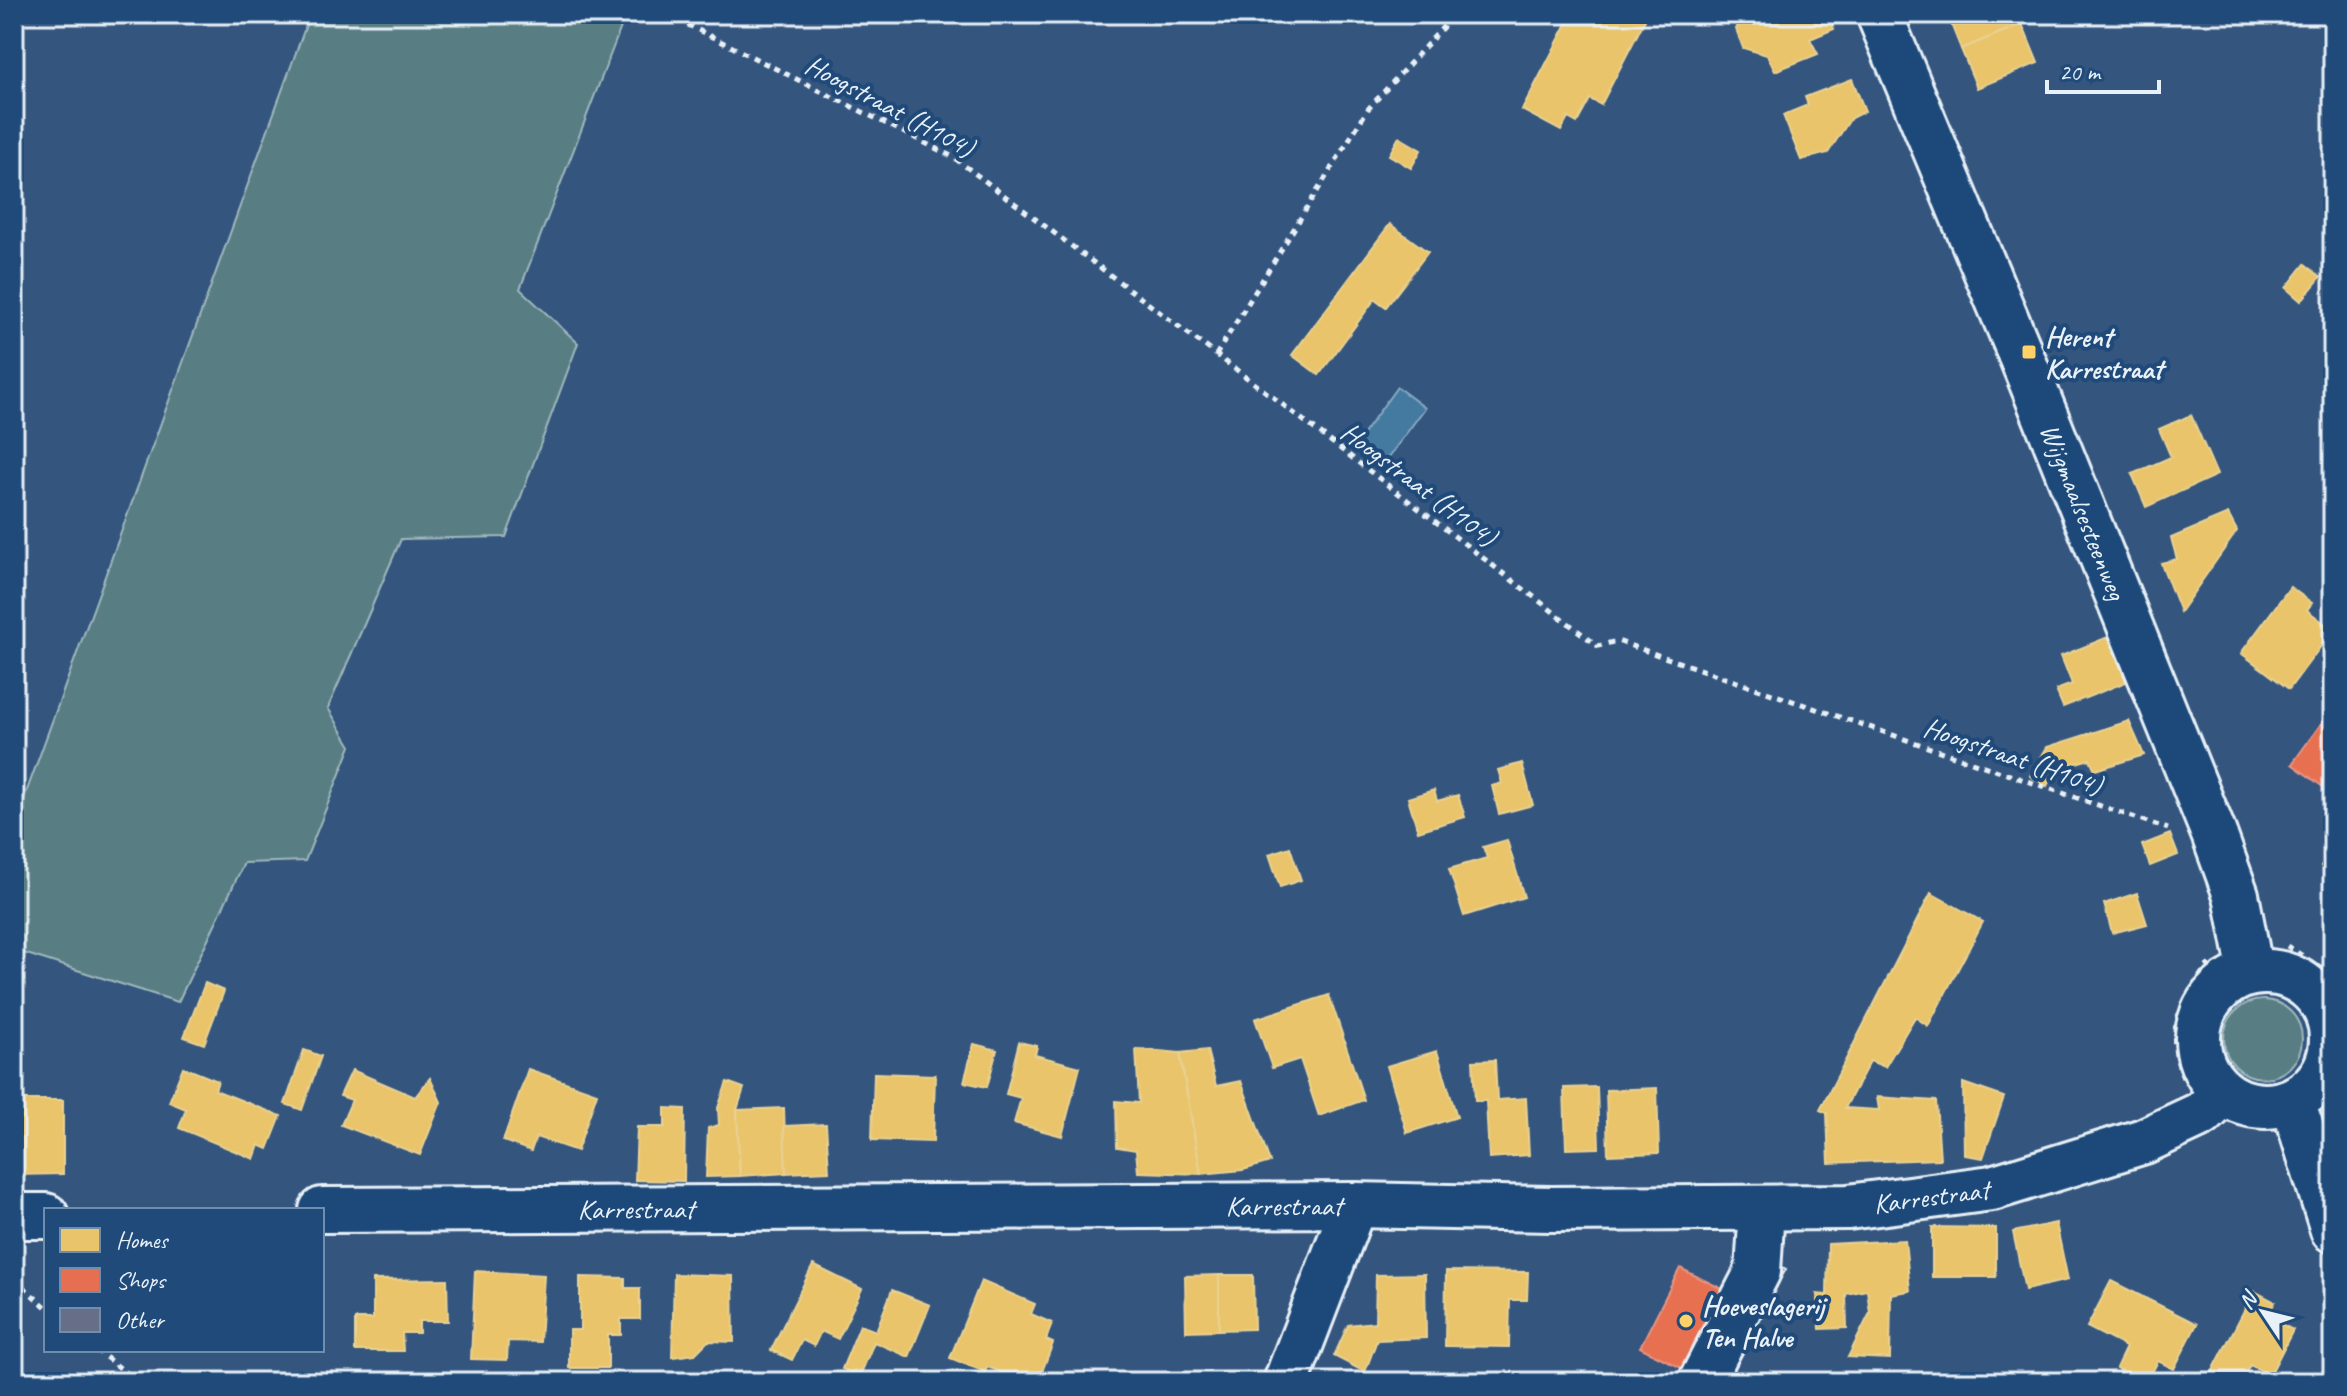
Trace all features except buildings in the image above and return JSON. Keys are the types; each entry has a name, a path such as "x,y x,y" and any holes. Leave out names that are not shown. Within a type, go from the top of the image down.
{"street":[{"name":"Wijgmaalsesteenweg","path":"1879,14 2214,834 2236,895 2250,960"},
{"path":"2250,960 2301,981 2319,999 2332,1022 2332,1046 2325,1070 2310,1089 2289,1102 2267,1107 2244,1104 2224,1093 2210,1080 2201,1063 2197,1044 2198,1025 2205,1006 2250,960"},
{"name":"Karrestraat","path":"324,1210 1354,1205 1551,1209 1848,1207 1992,1188 2144,1141 2202,1114 2224,1093"},
{"path":"2289,1102 2300,1124 2333,1230"},
{"path":"1286,1382 1354,1205"},
{"path":"1701,1382 1758,1271 1762,1208"},
{"path":"14,1216 44,1216"}],"path":[{"name":"Hoogstraat (H104)","path":"666,14 953,157 1598,646 1617,641 2184,835 2214,834"},
{"path":"1216,355 1368,109 1444,26"},
{"path":"2183,1078 2176,1058 2174,1028 2184,1000 2206,967 2230,951 2250,960 2259,943 2287,946 2331,973"},
{"path":"14,1279 44,1305"},
{"path":"99,1352 139,1382"}],"green space":[{"path":"310,14 626,14 520,289 578,343 506,537 401,539 328,708 351,746 305,861 244,863 178,1002 14,950 14,826"},
{"path":"2263,1000 2278,1003 2291,1011 2299,1024 2302,1039 2299,1054 2291,1067 2278,1075 2263,1078 2248,1075 2235,1067 2227,1054 2224,1039 2227,1024 2235,1011 2248,1003"}],"water":[{"path":"1397,387 1425,408 1382,466 1355,445"}],"place":[{"name":"Herent Karrestraat","path":"2029,352"},
{"name":"Hoeveslagerij Ten Halve","path":"1686,1321"}]}
